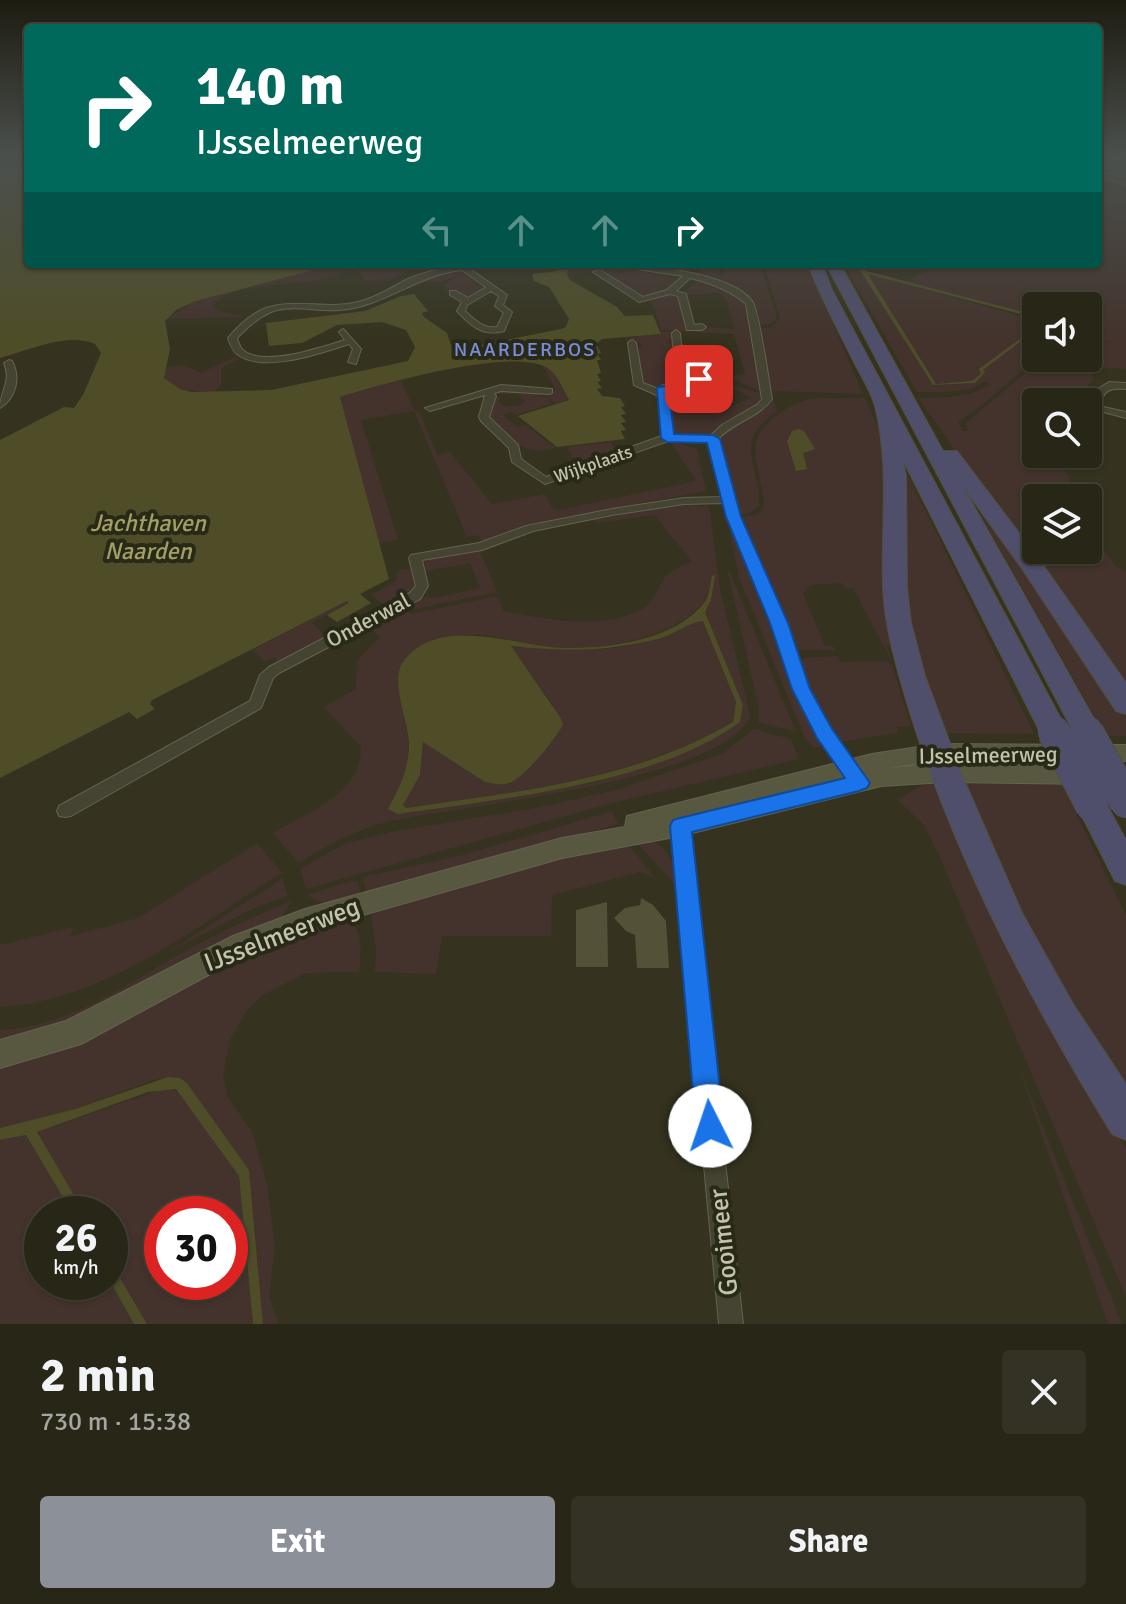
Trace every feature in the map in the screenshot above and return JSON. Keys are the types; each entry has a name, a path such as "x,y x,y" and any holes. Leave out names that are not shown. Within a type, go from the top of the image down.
{"highway":[{"path":"817,268 825,290 891,397 1126,802"},
{"path":"835,268 891,397 1049,723 1126,871"},
{"path":"891,397 1033,567 1126,704"},
{"path":"891,397 896,476 895,587 899,623 912,676 942,763 1008,920 1060,1016 1126,1120"}],"main road":[{"name":"IJsselmeerweg","path":"942,763 1126,753"},
{"name":"IJsselmeerweg","path":"0,1054 71,1034 242,944 305,920 678,816 854,776 872,762 942,763 1126,776"}],"street":[{"path":"350,341 312,352 258,360 243,356 233,347 232,338 255,315 267,309 291,305 322,308 359,305 430,273 480,268"},
{"path":"632,268 728,287 750,303 767,394 761,407 719,431 713,439 728,500 779,623 807,703 854,776"},
{"path":"650,271 655,268"},
{"path":"466,270 503,295 499,306 508,312 501,329 483,330 464,314 461,307 490,288"},
{"path":"597,272 642,300 670,292 682,294 690,328 702,327"},
{"path":"670,292 687,277"},
{"path":"453,293 469,302"},
{"path":"343,332 357,349 353,362"},
{"path":"676,333 677,346 694,353 701,382"},
{"path":"632,343 636,350 639,385 662,394"},
{"path":"0,405 12,384 13,370 9,363"},
{"path":"667,438 662,394 664,387 721,379"},
{"path":"0,386 12,384"},
{"path":"1102,390 1109,385 1126,386"},
{"path":"430,408 501,388 549,391"},
{"name":"Wijkplaats","path":"487,392 491,396 486,421 514,447 516,460 545,481 667,438 713,439"},
{"path":"1102,410 1126,415"},
{"name":"Onderwal","path":"65,811 256,704 267,675 274,670 415,596 422,586 415,558 482,546 530,528 612,512 684,501 728,500"},
{"name":"Gooimeer","path":"678,816 731,1324"}],"shaded area":[{"path":"1102,217 1126,217 1126,369 1102,367 1102,342 1113,342 1102,341 1102,292 1022,292 1022,314 906,282 932,268 1102,268"},
{"path":"321,268 357,268 320,280 252,288 223,297 214,304 215,310 244,317 166,319 196,301"},
{"path":"362,268 412,268 395,278 365,281 362,275 353,271"},
{"path":"569,268 608,268 617,270 618,276 622,268 627,268 680,279 667,292 641,297 601,270 567,275"},
{"path":"703,268 723,268 718,277 728,268 761,268 777,317 774,322 759,326 752,302 741,291 697,275"},
{"path":"765,268 810,268 863,394 772,391 758,329 772,327 780,318"},
{"path":"846,268 859,268 933,385 975,383 936,384 868,273 1022,317 1022,371 958,422 963,431 968,431 966,423 1026,372 1092,372 1090,375 1094,377 1087,388 1022,388 1022,468 1064,468 1072,484 1022,484 1022,544 918,398 965,395 990,384 983,382 952,392 917,392"},
{"path":"465,274 459,276 466,275 482,287 469,297 448,292 444,285 458,276 440,282 411,283 431,275"},
{"path":"698,282 728,290 746,304 752,330 747,331 752,332 762,392 732,379 704,380 703,377 745,374 734,334 661,330 653,305 648,301 669,294 678,295 696,331 705,330 704,327 734,329 726,299 721,294 693,295 682,292"},
{"path":"672,332 673,338 668,339 668,343 689,353 694,381 665,385 658,391 641,383 638,349 643,347 640,343 627,343 626,338"},
{"path":"235,357 240,359 221,368 221,385 213,393 180,389 164,378 166,367 183,365 201,373"},
{"path":"543,366 552,371 569,399 554,404 548,395 531,397 548,397 552,404 516,415 512,412 503,415 517,427 525,425 556,448 535,451 511,440 488,421 494,396 501,397 498,401 504,406 519,406 525,401 518,394 495,394 497,391 551,392 555,389"},
{"path":"401,380 414,410 420,413 437,455 450,452 492,504 545,494 552,508 559,510 696,481 669,440 697,449 706,491 529,524 482,541 478,535 467,537 414,411 361,420 398,540 378,543 339,397"},
{"path":"720,381 762,394 757,406 706,436 669,433 672,430 668,389 711,413 752,398"},
{"path":"773,397 777,411 763,423 751,444 759,506 750,513 739,515 719,445 729,430 761,410"},
{"path":"817,398 865,398 883,439 895,644 887,645 892,662 853,588 845,588 842,583 810,585 803,594 825,646 833,646 835,650 796,650 740,518 758,514 764,506 756,446 765,426 786,408"},
{"path":"611,442 617,453 585,464 572,457 567,447"},
{"path":"898,454 1034,734 936,733 911,658"},
{"path":"960,478 1099,676 1126,718 1126,736 1106,736 1104,733"},
{"path":"677,505 709,506 720,588 750,716 730,739 692,758 583,788 374,825 298,863 273,833 330,800 353,777 361,747 324,707 356,689 357,661 379,637 368,626 400,609 412,614 493,597 499,598 503,611 519,614 575,622 612,619 644,608 651,602 665,577 691,561 655,515 597,523 593,520","holes":["712,577 711,600 705,611 743,705 740,722 662,760 593,783 398,814 389,809 407,774 409,742 398,679 428,646 442,639 473,635 564,648 621,643 660,632 693,613 707,598"]},
{"path":"729,519 778,638 795,691 824,746 814,748 805,739 739,577"},
{"path":"1102,547 1117,568 1126,571 1126,691 1036,564 1102,564"},
{"path":"480,551 497,592 409,610 404,606 421,596 434,598 480,588 470,563 426,571 424,563 432,558"},
{"path":"726,563 796,732 758,722 759,710"},
{"path":"413,568 416,592 387,607 371,595 396,581 397,571"},
{"path":"347,601 350,603 312,622 325,637 280,661 275,661 276,658 264,661 252,650"},
{"path":"703,620 736,702 733,722 656,758 574,781 406,808 402,805 420,775 423,741 485,782 553,705 510,646 568,650 626,646 664,637"},
{"path":"838,656 840,662 885,661 892,665 911,726 897,726 898,733 838,742 817,707 799,662 804,658"},
{"path":"754,729 791,739 799,759 616,802 306,889 300,869 344,844 390,832 536,808 616,790 722,754"},
{"path":"937,782 1126,1149 1126,1297 938,853 924,825 898,800"},
{"path":"956,783 1062,785 1126,915 1126,1114 1092,1060"},
{"path":"612,811 618,824 367,895 363,877 463,855"},
{"path":"626,841 655,878 640,872 552,895 551,936 442,936 436,974 375,972 376,948 371,916 378,907"},
{"path":"652,841 664,849 671,859 676,885 638,844"},
{"path":"257,843 282,873 182,938 113,976 77,991 39,1002 0,1007 0,945 73,927 71,936 138,918"},
{"path":"283,878 287,896 252,909 168,952"},
{"path":"351,881 358,882 361,897 326,903 308,895"},
{"path":"291,901 280,921 125,1001 0,1046 0,1030 52,1021 76,1011 215,935"},
{"path":"348,917 359,936 359,972 306,973 261,996 247,1010 230,1040 223,1075 227,1096 252,1132 267,1184 275,1245 269,1297 279,1324 263,1324 249,1170 187,1083 180,1078 157,1079 75,1109 0,1128 0,1060 248,947"},
{"path":"1016,1060 1122,1324 1108,1324"},
{"path":"168,1087 181,1094 239,1176 241,1196 144,1196 144,1300 248,1300 248,1271 253,1324 147,1324 128,1292 128,1196 73,1196 37,1132"},
{"path":"26,1135 63,1196 24,1196 24,1300 121,1300 134,1324 0,1324 0,1140"}],"water":[{"name":"Jachthaven Naarden","path":"0,217 24,217 24,268 321,268 196,301 176,310 165,321 170,349 164,378 180,389 192,392 271,390 408,361 415,347 406,330 382,322 337,325 302,343 269,346 266,323 365,311 401,296 414,294 428,311 422,313 424,317 447,333 451,345 461,349 561,329 566,327 569,319 549,287 534,281 532,274 561,268 569,268 567,275 570,280 617,307 625,316 653,315 661,334 602,339 596,344 601,353 597,354 601,360 597,360 601,373 597,374 601,381 597,382 602,388 597,389 602,396 620,398 625,406 621,407 626,414 621,415 626,422 621,423 626,430 621,431 625,439 557,447 518,416 569,400 549,369 532,363 479,364 384,384 340,397 389,579 360,594 371,603 337,622 327,615 349,603 347,601 152,700 150,704 155,709 137,719 129,712 0,778 0,440 64,407 74,408 101,353 95,344 72,340 0,358"},
{"path":"859,268 1022,312 1022,314 868,274 936,384 972,381 981,374 979,369 1022,337 1022,341 983,370 985,372 975,383 933,385"},
{"path":"792,431 804,431 815,449 803,453 807,469 796,471 787,441"},
{"path":"715,575 711,600 705,612 743,705 740,722 705,743 665,760 576,786 398,814 388,809 403,779 409,746 399,691 399,670 418,647 437,639 458,636 480,636 566,648 642,639 661,633 694,614 706,600 712,576","holes":["703,621 736,702 733,722 656,758 574,781 532,789 406,808 403,805 420,775 423,742 485,782 501,784 511,782 524,773 559,731 563,725 560,717 511,646 602,649 658,639"]},
{"path":"168,1077 180,1078 187,1083 249,1170 263,1324 253,1324 248,1271 248,1196 241,1196 239,1176 176,1089 148,1092 37,1132 74,1196 62,1196 26,1135 0,1140 0,1128 75,1109"},
{"path":"128,1292 147,1324 134,1324 121,1300 128,1300"}],"building":[{"path":"641,898 653,905 666,921 669,968 637,968 635,935 626,931 614,918 625,908 640,905"},
{"path":"607,902 608,967 576,967 576,910"}],"district":[{"name":"NAARDERBOS","path":"525,349"}],"route":[{"path":"699,379 701,382 663,388 667,438 713,439 733,517 779,623 801,689 824,733 859,783 680,826 710,1126"}]}
